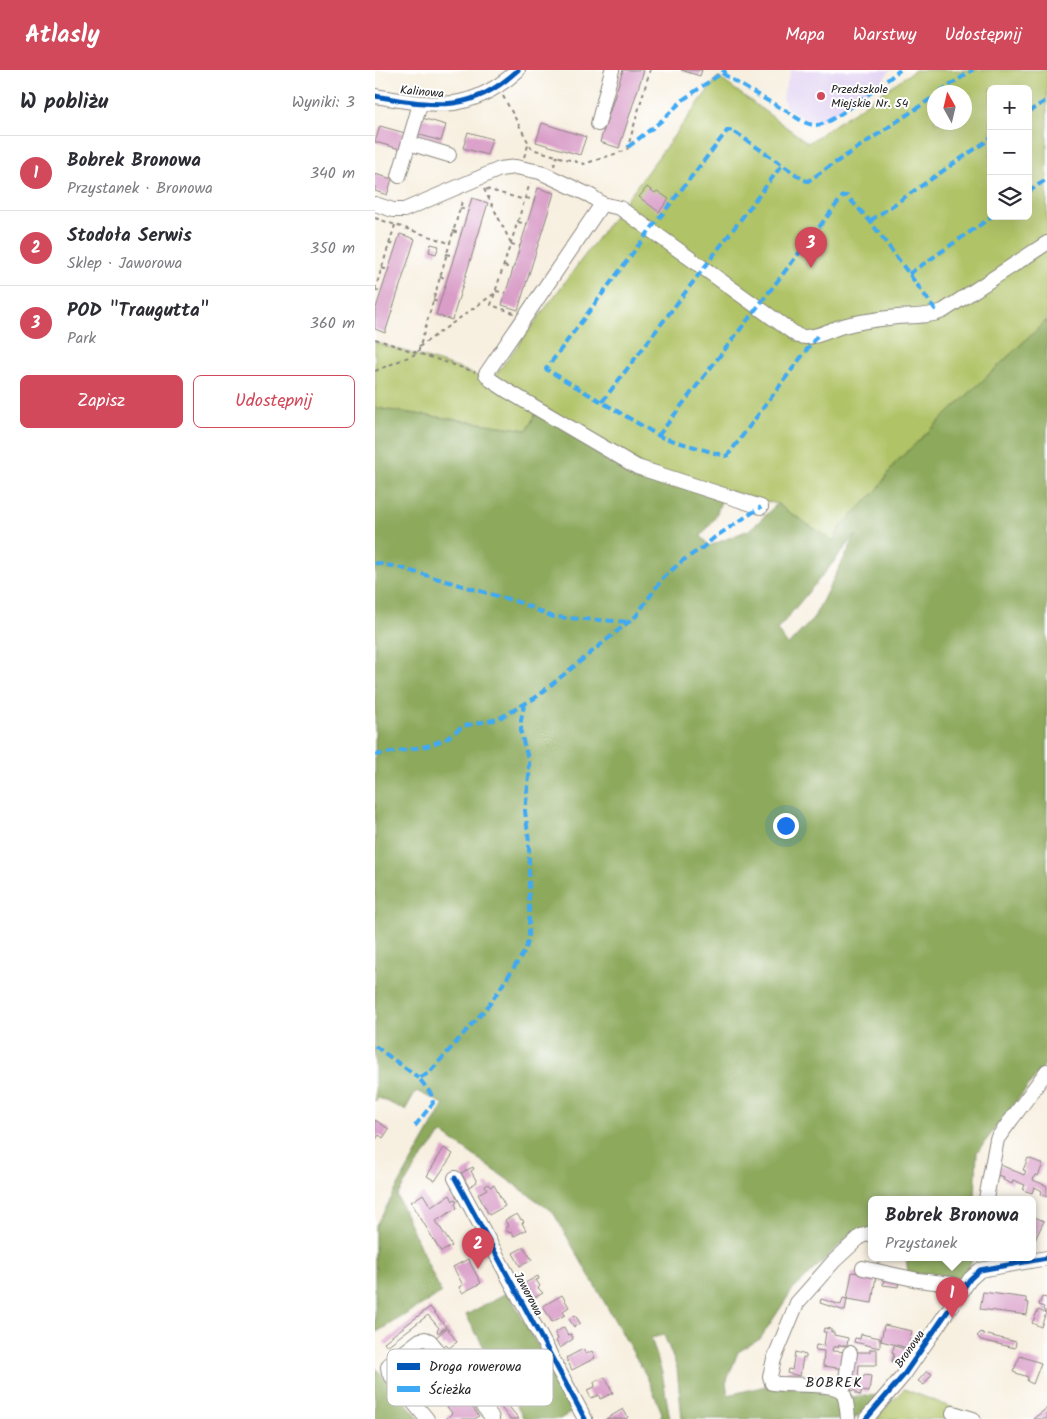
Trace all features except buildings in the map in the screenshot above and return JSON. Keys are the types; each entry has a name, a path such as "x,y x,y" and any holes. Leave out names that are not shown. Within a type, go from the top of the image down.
{"street":[{"name":"Kalinowa","path":"375,96 420,104 446,105 485,94 505,82 519,70"},
{"path":"598,124 612,70"},
{"path":"399,176 420,104"},
{"path":"409,144 449,155"},
{"path":"375,204 393,210 404,210 499,169 516,167 540,172 591,196 602,204 620,208 798,336 804,338 842,326 894,317 935,314 943,311 1047,243"},
{"path":"602,204 487,374 491,380 637,467 761,507"},
{"path":"986,1196 997,1139 1047,1071"},
{"name":"Jaworowa","path":"455,1178 547,1349"},
{"path":"848,1419 843,1393 839,1388 780,1385 772,1383 770,1376 780,1342 789,1326 797,1303 834,1261 861,1236 868,1234"},
{"name":"Bronowa","path":"867,1419 903,1376 963,1290 979,1263 1006,1261"},
{"path":"863,1268 918,1280 952,1284 963,1290"},
{"path":"408,1349 420,1340 425,1339 430,1340 437,1349"},
{"path":"841,1390 845,1385 850,1353"},
{"name":"Jaworowa","path":"553,1360 585,1419"},
{"path":"416,1406 427,1419"},
{"path":"483,1406 492,1419"},
{"path":"953,1413 973,1419"}],"path":[{"path":"503,96 532,149 584,164 627,150 650,70"},
{"path":"524,157 529,143"},
{"path":"554,168 557,156"},
{"path":"526,317 491,306 534,171"},
{"path":"520,246 511,243 483,188 535,200"},
{"path":"418,353 464,195"},
{"path":"460,208 468,211"},
{"path":"375,218 449,243"},
{"path":"518,222 527,224"},
{"path":"381,292 375,290 395,225"},
{"path":"453,231 461,234"},
{"path":"389,244 396,246"},
{"path":"446,254 454,256"},
{"path":"504,266 513,268"},
{"path":"382,268 388,270"},
{"path":"439,276 447,279"},
{"path":"419,347 496,292 506,293"},
{"path":"433,300 440,302"},
{"path":"375,339 487,374"},
{"path":"375,371 418,353"}],"shaded area":[{"name":"Przedszkole Miejskie Nr. 54","path":"791,70 890,70 883,80 822,121 814,122 806,120 786,107 783,99"}],"green space":[{"path":"915,70 1047,70 1047,320 895,463 878,489 842,525 833,542 777,504 647,468 494,377 718,77 808,143"},
{"path":"1047,320 1047,1062 977,1152 975,1196 868,1196 868,1238 854,1231 791,1292 760,1339 738,1352 726,1383 728,1395 766,1386 826,1390 837,1398 881,1395 854,1419 682,1419 677,1368 664,1335 651,1338 662,1373 670,1419 660,1419 662,1413 647,1377 553,1212 442,1133 417,1164 397,1196 441,1293 375,1333 375,1227 444,1104 416,1091 405,1110 379,1098 375,1101 375,408 527,430 540,406 647,468 723,496 715,518 701,536 709,546 751,529 777,504 833,541 842,525 878,489 895,463","holes":["856,535 813,619 788,645 777,630"]},
{"path":"375,342 461,369 480,377 536,412 528,430 375,408"},
{"path":"906,1261 971,1261 963,1281 908,1273"},
{"path":"508,1292 539,1349 485,1349 466,1315"},
{"path":"375,1367 387,1381 387,1406 409,1406 420,1419 375,1419"},
{"path":"553,1374 573,1411 560,1419 524,1419 517,1406 553,1406"},
{"path":"904,1389 982,1419 875,1419"}],"marked path":[{"path":"628,147 660,122 684,99 726,70"},
{"path":"722,73 803,122 818,125 835,118 900,70"},
{"path":"950,85 973,70"},
{"path":"1032,109 1047,100"},
{"path":"817,336 728,455 725,456 661,437 546,369 727,131 732,130 808,181 927,101"},
{"path":"870,221 987,141"},
{"path":"602,402 782,165"},
{"path":"1032,189 1047,179"},
{"path":"658,436 843,196 847,196 870,221 938,313"},
{"path":"909,274 987,220"},
{"path":"375,755 427,746 446,739 463,726 498,719 535,698 636,616 663,578 682,561 761,507"},
{"path":"375,563 398,567 521,603 553,617 629,622"},
{"path":"415,1126 433,1103 431,1094 419,1078 429,1073 489,1005 525,951 529,938 529,841 525,811 529,762 521,734 524,705"},
{"path":"375,1046 419,1078"}],"cycle path":[{"path":"375,96 434,104 451,103 484,94 501,84 518,70"},
{"path":"455,1178 547,1349"},
{"path":"1036,1260 1047,1258"},
{"path":"866,1419 903,1376 970,1279 980,1270 1030,1261"},
{"path":"553,1360 585,1419"}],"place":[{"name":"Przedszkole Miejskie Nr. 54","path":"821,96"},
{"name":"POD \"Traugutta\"","path":"811,268"},
{"name":"Stodoła Serwis","path":"478,1269"},
{"name":"Bobrek Bronowa","path":"952,1318"}],"district":[{"name":"BOBREK","path":"834,1383"}]}
